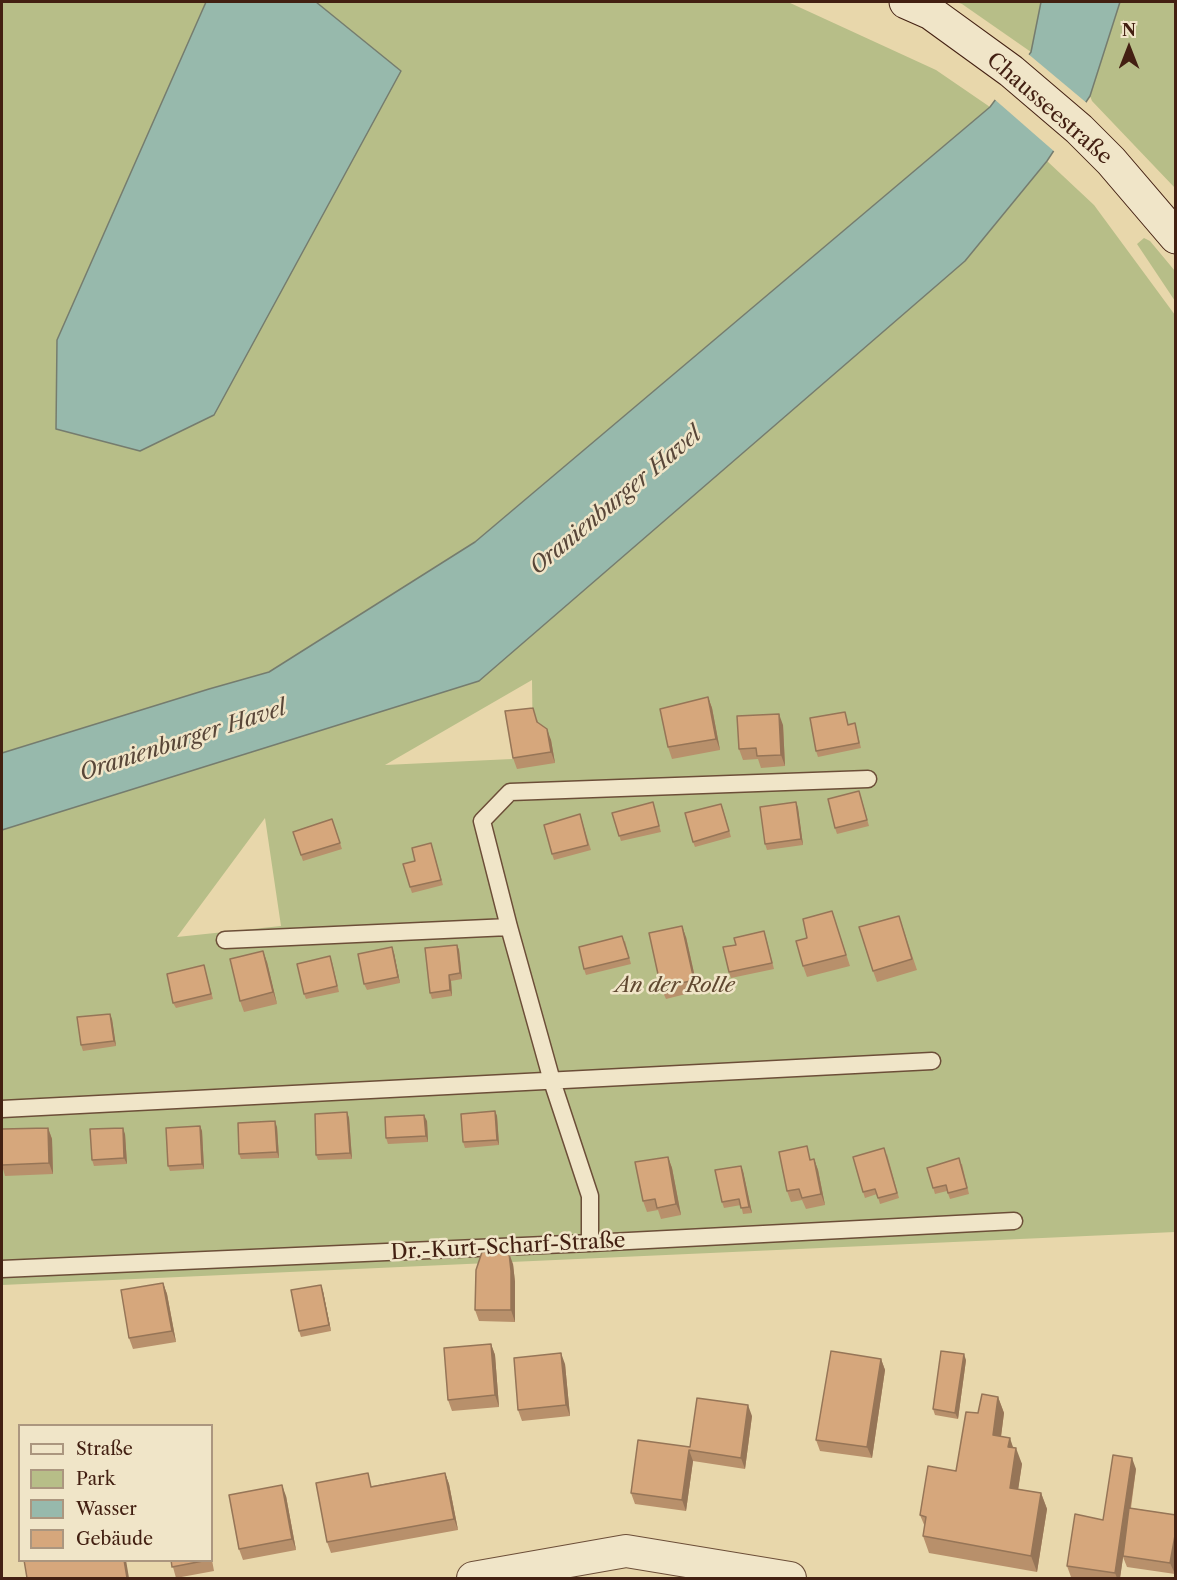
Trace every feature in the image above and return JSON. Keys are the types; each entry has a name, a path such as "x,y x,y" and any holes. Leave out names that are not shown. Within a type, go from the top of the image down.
{"main road":[{"name":"Chausseestraße","path":"906,2 931,13 1011,71 1079,129 1111,161 1176,237"}],"street":[{"path":"473,1578 626,1551 790,1578"}],"lane":[{"path":"590,1243 591,1196 552,1081 482,821 510,792 867,779"},
{"path":"225,940 509,927"},
{"path":"2,1108 932,1061"},
{"name":"Dr.-Kurt-Scharf-Straße","path":"2,1269 590,1243 1014,1221"}],"green space":[{"path":"2,2 206,2 57,340 401,71 316,2 788,2 936,70 990,107 475,542 269,672 2,753"},
{"path":"956,2 1041,2 1031,52 962,4"},
{"path":"1120,2 1175,2 1175,188 1092,101 1090,96"},
{"name":"An der Rolle","path":"1047,161 1094,205 1175,315 1175,1232 2,1285 2,830 479,681 965,261","holes":["532,680 533,758 385,765","265,818 281,926 177,937"]},
{"path":"1144,238 1150,241 1175,271 1175,301 1137,244"}],"water":[{"path":"206,2 316,2 401,71 214,415 140,451 56,429 57,340"},
{"name":"Oranienburger Havel","path":"1041,2 1120,2 1090,96 1047,161 965,261 479,681 2,830 2,753 269,672 475,542 990,107 1031,52"}],"pier":[{"path":"1027,53 1088,104 1056,153 993,98"}],"building":[{"path":"708,697 716,739 668,747 660,709"},
{"path":"533,708 537,722 547,729 551,752 513,758 505,711"},
{"path":"845,712 848,725 855,723 859,743 816,751 810,718"},
{"path":"779,714 781,755 757,756 756,748 739,749 737,716"},
{"path":"859,791 867,820 835,828 828,799"},
{"path":"653,802 659,826 619,836 612,813"},
{"path":"796,802 801,839 765,844 760,807"},
{"path":"721,804 729,831 693,842 685,813"},
{"path":"580,814 588,845 552,854 544,825"},
{"path":"332,819 340,843 301,855 293,832"},
{"path":"431,843 441,880 410,887 403,864 415,861 412,848"},
{"path":"832,911 846,955 803,966 796,941 807,938 803,919"},
{"path":"899,916 912,959 873,971 859,927"},
{"path":"682,926 694,980 661,988 649,933"},
{"path":"764,931 772,963 729,972 723,947 736,945 734,938"},
{"path":"622,936 629,958 584,969 579,947"},
{"path":"457,945 460,973 449,975 450,990 430,993 425,948"},
{"path":"392,947 398,977 364,984 358,954"},
{"path":"263,951 273,992 240,1001 230,959"},
{"path":"330,956 337,986 304,994 297,964"},
{"path":"204,965 211,994 173,1003 167,974"},
{"path":"110,1014 114,1041 81,1045 77,1017"},
{"path":"495,1111 497,1140 463,1142 461,1114"},
{"path":"347,1112 350,1153 316,1155 315,1114"},
{"path":"424,1115 426,1136 386,1138 385,1117"},
{"path":"275,1121 277,1152 239,1154 238,1123"},
{"path":"200,1126 202,1164 168,1166 166,1128"},
{"path":"48,1128 49,1163 2,1165 2,1129"},
{"path":"123,1128 124,1158 92,1160 90,1129"},
{"path":"807,1146 810,1160 814,1159 821,1194 802,1198 799,1189 787,1191 779,1152"},
{"path":"884,1148 897,1193 878,1198 875,1189 863,1192 853,1157"},
{"path":"668,1157 676,1204 657,1208 655,1199 643,1201 635,1162"},
{"path":"959,1158 967,1188 948,1193 946,1185 933,1188 927,1168"},
{"path":"741,1166 749,1207 741,1208 739,1199 722,1202 715,1170"},
{"path":"482,1252 509,1253 511,1310 475,1310 476,1270"},
{"path":"163,1283 172,1331 129,1338 121,1290"},
{"path":"321,1285 329,1325 299,1331 291,1290"},
{"path":"491,1344 495,1395 448,1400 444,1348"},
{"path":"831,1351 881,1359 867,1447 816,1440"},
{"path":"941,1351 964,1354 955,1413 933,1409"},
{"path":"561,1353 566,1405 518,1410 514,1358"},
{"path":"982,1394 998,1397 993,1435 1010,1438 1008,1447 1016,1448 1010,1488 1041,1493 1031,1556 923,1536 926,1517 920,1515 928,1466 956,1471 966,1412 978,1413"},
{"path":"697,1398 748,1405 741,1458 689,1450 682,1500 631,1493 638,1440 690,1447"},
{"path":"1113,1455 1132,1458 1115,1573 1067,1566 1075,1514 1103,1520"},
{"path":"368,1473 371,1487 445,1473 454,1519 327,1542 316,1483"},
{"path":"282,1485 292,1539 239,1549 229,1495"},
{"path":"1129,1508 1176,1515 1176,1530 1170,1563 1123,1556"},
{"path":"24,1562 124,1562 127,1578 27,1578"},
{"path":"171,1562 198,1562 172,1567"}]}
